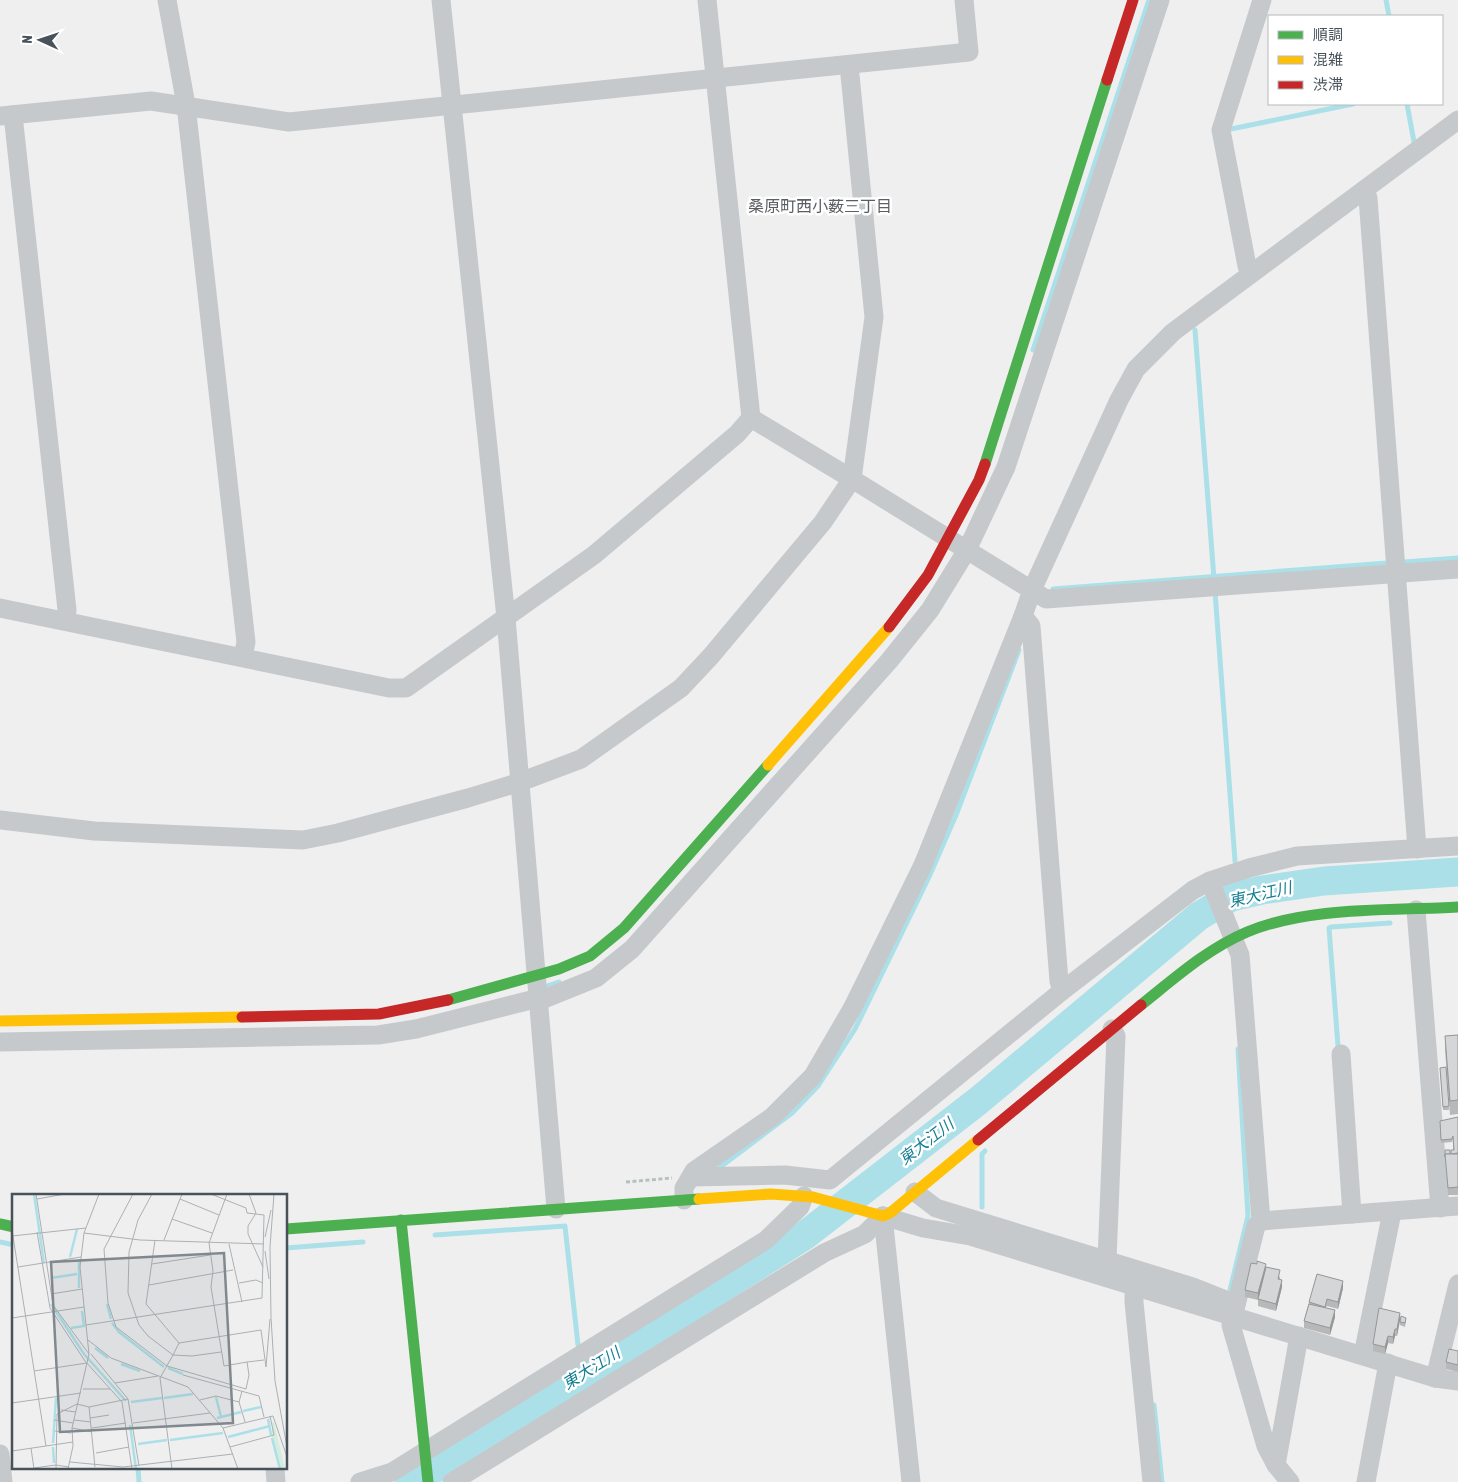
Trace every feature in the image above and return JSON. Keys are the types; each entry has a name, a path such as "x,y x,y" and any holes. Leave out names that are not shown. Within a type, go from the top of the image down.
{"street":[{"path":"167,0 186,105 244,632 244,657"},
{"path":"441,0 506,618 556,1209"},
{"path":"0,608 66,620 389,688 406,688 594,555 737,434 751,418 707,0"},
{"path":"66,620 66,600 7,116 151,101 289,122 969,52 964,0"},
{"path":"0,1021 379,1014 538,990 596,978 632,950 889,661 930,610 957,545 1004,404 1029,320 1133,0"},
{"path":"0,1042 378,1035 416,1029 538,990 559,969 590,956 624,928 888,629 928,575 957,545 1006,467 1160,0"},
{"path":"1252,272 1247,266 1221,130 1262,0"},
{"path":"0,820 94,830 303,840 338,833 520,782 581,759 681,688 823,522 852,479 874,317 849,65"},
{"path":"684,1200 684,1188 694,1171 772,1117 813,1076 853,1007 922,865 1032,590 1119,400 1136,369 1173,332 1458,120"},
{"path":"1364,190 1368,198 1417,849"},
{"path":"751,418 1046,598 1458,569"},
{"path":"1023,616 1031,626 1059,981 1062,991"},
{"path":"691,1177 785,1176 826,1182 830,1180 1062,991 1193,890 1248,868 1297,856 1458,846"},
{"path":"1212,884 1233,932 1240,955 1261,1221"},
{"path":"452,1482 824,1253 864,1234 876,1215 890,1212 1196,960 1233,932 1308,918 1458,907"},
{"path":"1290,1482 1276,1465 1266,1446 1231,1325 1256,1226 1261,1221 1449,1207 1416,910"},
{"path":"1107,1260 1116,1036 1112,1029"},
{"path":"1341,1054 1352,1214"},
{"path":"915,1192 936,1208 1193,1286 1235,1310 1299,1336 1434,1378 1458,1381"},
{"path":"288,1228 771,1194 808,1196 923,1228 970,1236 1134,1286 1235,1310"},
{"path":"360,1482 392,1472 425,1453 766,1240 800,1207 808,1196"},
{"path":"1362,1355 1392,1212"},
{"path":"876,1215 911,1482"},
{"path":"400,1220 428,1482"},
{"path":"1434,1378 1458,1284"},
{"path":"1134,1286 1152,1482"},
{"path":"1276,1465 1299,1336"},
{"path":"1366,1482 1388,1363"},
{"path":"0,1454 3,1482"}],"building":[{"path":"1458,1035 1458,1100 1450,1101 1445,1036"},
{"path":"1446,1067 1449,1106 1443,1107 1440,1068"},
{"path":"1458,1117 1458,1153 1451,1154 1451,1150 1454,1150 1453,1136 1452,1139 1441,1140 1440,1121"},
{"path":"1445,1150 1450,1150 1450,1154 1445,1154"},
{"path":"1445,1154 1458,1154 1458,1187 1448,1188"},
{"path":"1257,1261 1266,1264 1258,1293 1245,1290 1251,1263 1257,1264"},
{"path":"1266,1267 1280,1270 1278,1279 1282,1280 1276,1304 1258,1299"},
{"path":"1317,1274 1343,1281 1338,1302 1327,1299 1325,1307 1309,1302"},
{"path":"1309,1304 1335,1310 1330,1328 1304,1321"},
{"path":"1379,1308 1400,1313 1397,1329 1395,1329 1393,1337 1388,1336 1385,1347 1373,1344"},
{"path":"1401,1316 1406,1318 1405,1323 1400,1322"},
{"path":"1449,1349 1458,1351 1458,1365 1446,1362"}],"waterway":[{"path":"1033,350 1149,0"},
{"path":"1386,0 1389,15"},
{"path":"1226,130 1348,105"},
{"path":"1407,105 1414,142"},
{"path":"1195,330 1214,579"},
{"path":"1404,562 1458,558"},
{"path":"1053,589 1387,563"},
{"path":"1215,592 1235,861"},
{"path":"719,1168 792,1113 818,1086 855,1029 929,877 956,815 1019,650"},
{"name":"東大江川","path":"409,1482 443,1464 804,1236 978,1101 1199,916 1231,897 1262,890 1324,881 1458,872"},
{"path":"1331,927 1390,923"},
{"path":"1329,928 1338,1046"},
{"path":"541,988 559,982"},
{"path":"1230,1290 1248,1216 1238,1049"},
{"path":"982,1207 982,1154 985,1151"},
{"path":"435,1235 565,1226 578,1345"},
{"path":"0,1242 12,1245"},
{"path":"288,1248 363,1242"},
{"path":"1154,1405 1162,1482"},
{"path":"138,1470 139,1482"}],"traffic: fast":[{"path":"985,464 1107,80"},
{"path":"448,1000 559,969 590,956 624,928 768,765"},
{"path":"1141,1005 1218,947 1247,932 1271,924 1297,918 1351,911 1458,907"},
{"path":"288,1229 699,1199"},
{"path":"401,1220 428,1482"},
{"path":"0,1224 12,1227"}],"traffic: slow":[{"path":"768,765 889,627"},
{"path":"0,1021 242,1017"},
{"path":"699,1199 771,1194 813,1197 883,1216 890,1213 978,1140"}],"traffic: jam":[{"path":"1107,80 1133,0"},
{"path":"889,627 928,575 979,480 985,464"},
{"path":"242,1017 379,1014 448,1000"},
{"path":"978,1140 1141,1005"}],"district":[{"name":"桑原町西小薮三丁目","path":"820,206"}]}
